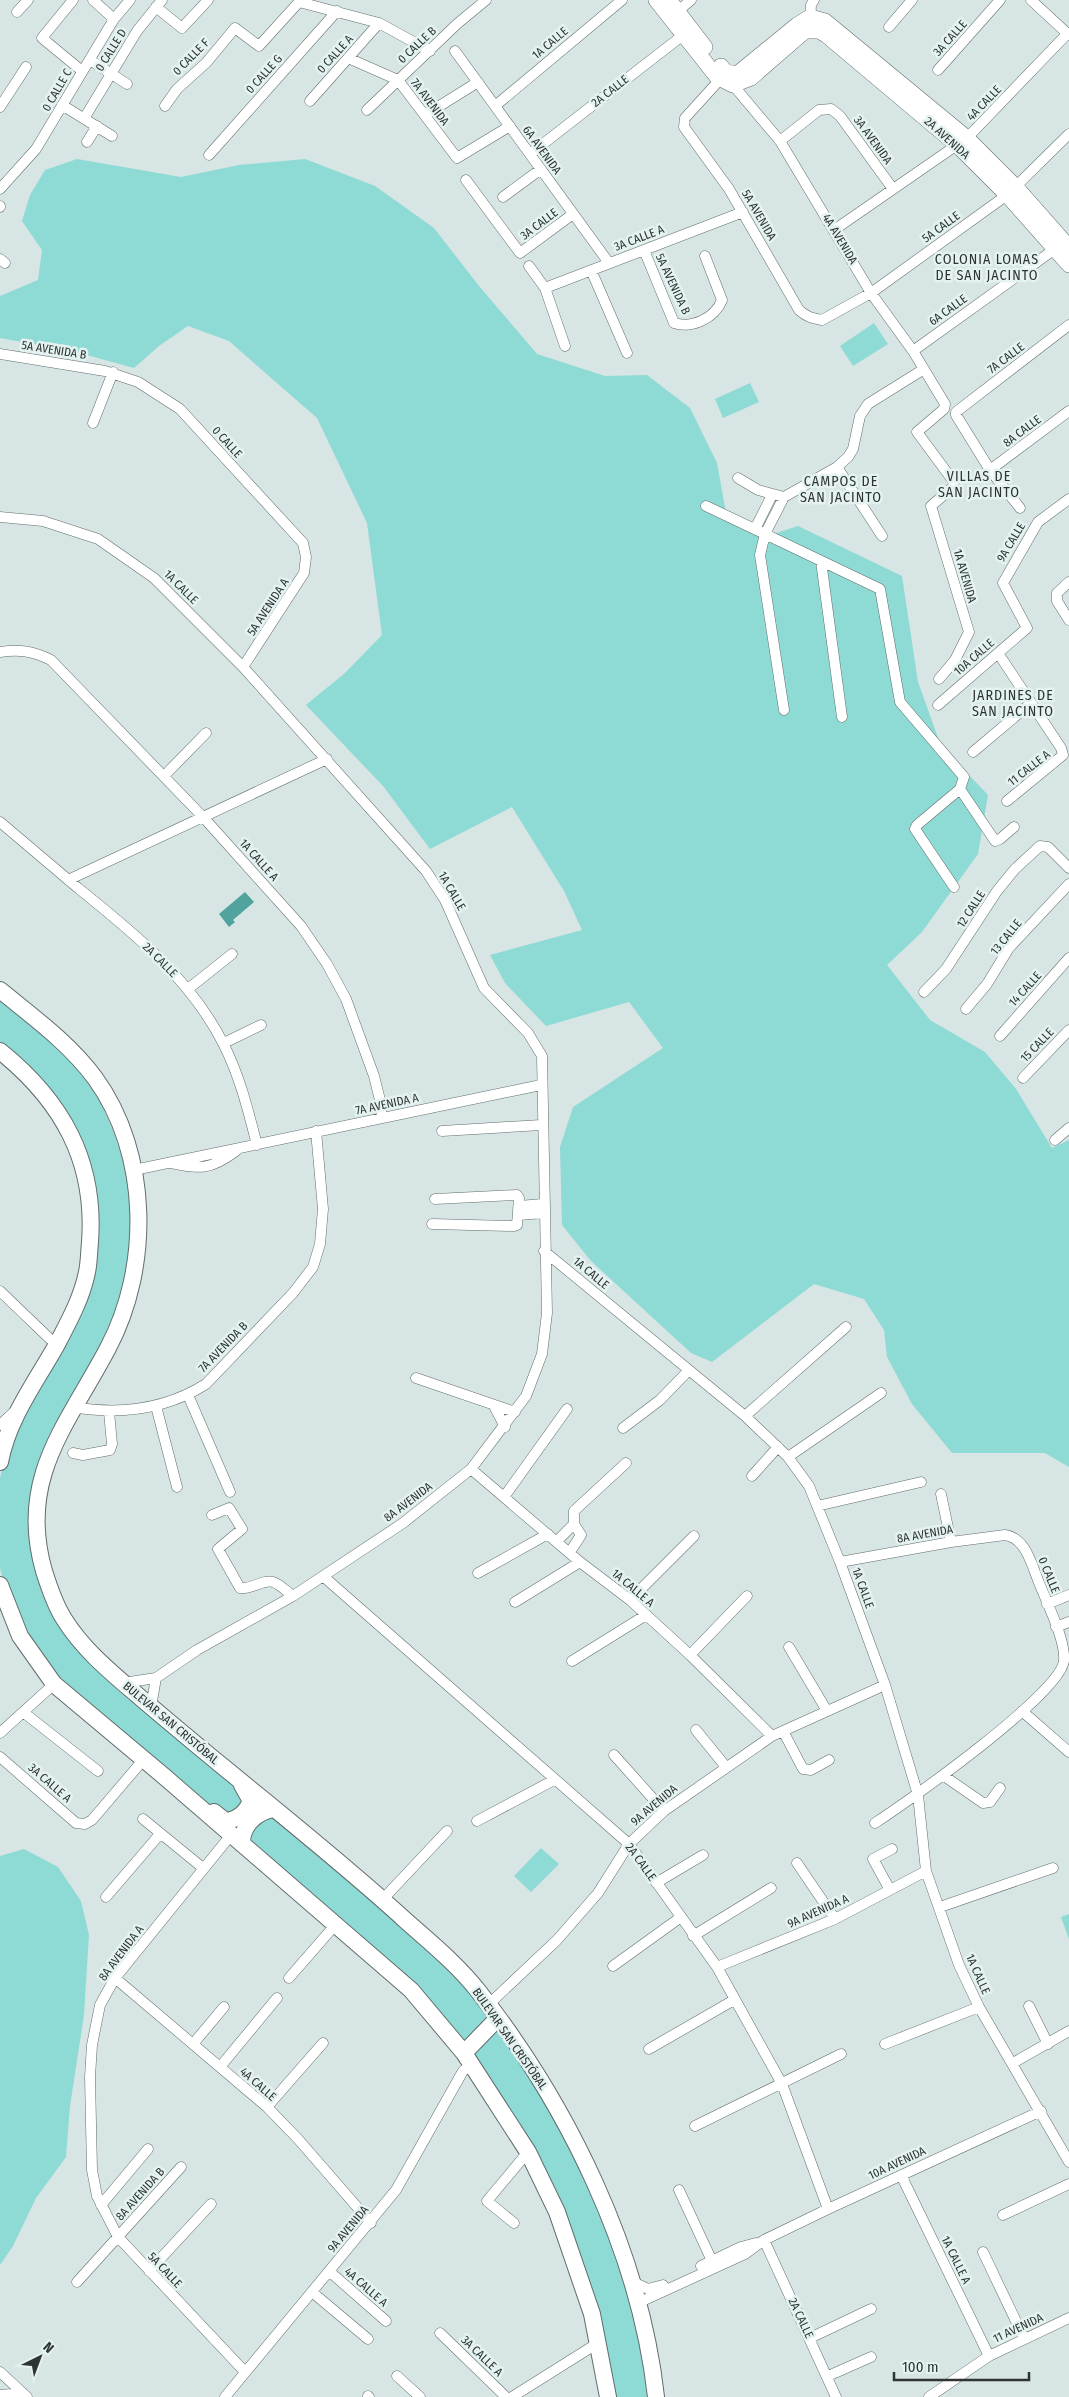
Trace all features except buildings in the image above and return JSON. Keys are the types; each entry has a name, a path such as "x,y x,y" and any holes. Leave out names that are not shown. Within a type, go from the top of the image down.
{"main road":[{"name":"BULEVAR SAN CRISTÓBAL","path":"0,990 72,1052 96,1079 115,1113 130,1152 134,1170 138,1235 130,1291 121,1323 106,1352 72,1407 51,1449 38,1494 37,1526 39,1550 44,1571 62,1617 102,1665 383,1899 450,1960 479,1991 545,2087 563,2119 613,2225 640,2302 652,2360 656,2397"},
{"path":"0,1052 28,1076 62,1118 75,1143 83,1167 90,1197 91,1220 87,1272 71,1315 19,1408 1,1455"},
{"path":"0,1589 20,1636 54,1684 144,1759 411,1990 468,2059 528,2152 560,2220 582,2281 598,2343 608,2397"},
{"path":"166,1778 180,1784 225,1821 241,1815 248,1809 251,1801 237,1778"},
{"path":"236,1839 258,1812 274,1809"},
{"path":"468,2059 498,2018"}],"street":[{"path":"17,12 28,0"},
{"path":"73,0 42,38 82,71"},
{"path":"93,0 114,19"},
{"name":"0 CALLE C","path":"0,189 36,149 114,19 130,0"},
{"path":"159,4 178,27 184,26 208,0"},
{"name":"0 CALLE B","path":"367,110 457,24 486,0"},
{"name":"1A CALLE","path":"495,106 622,0"},
{"name":"4A AVENIDA","path":"656,0 727,77 780,141 871,293 924,368 946,406 917,432 954,482"},
{"path":"673,6 691,0"},
{"path":"727,77 751,78 805,31 810,24 814,0"},
{"path":"890,27 912,0"},
{"name":"3A CALLE","path":"938,70 1000,0"},
{"path":"1031,0 1068,34"},
{"path":"306,2 379,23 430,51"},
{"name":"0 CALLE F","path":"165,106 178,89 206,63 235,28 259,46 306,2"},
{"name":"0 CALLE D","path":"84,117 138,31 159,4"},
{"name":"4A AVENIDA","path":"673,6 686,32"},
{"name":"0 CALLE G","path":"209,155 338,11"},
{"name":"0 CALLE A","path":"310,101 379,23"},
{"name":"2A AVENIDA","path":"810,24 963,142 1064,244 1069,265"},
{"name":"2A CALLE","path":"530,154 686,32"},
{"name":"4A CALLE","path":"834,230 963,142 1068,34"},
{"name":"6A AVENIDA","path":"455,51 609,263"},
{"name":"7A AVENIDA","path":"348,58 398,80 457,158 510,126"},
{"path":"90,60 127,84"},
{"path":"0,107 26,67"},
{"name":"5A AVENIDA","path":"727,77 685,118 684,123 687,132 713,164 799,310 807,317 813,318"},
{"path":"424,115 478,82"},
{"path":"62,105 112,136"},
{"name":"3A AVENIDA","path":"780,141 819,110 831,109 840,116 893,189"},
{"path":"87,142 97,126"},
{"name":"5A CALLE","path":"813,318 822,320 871,293 1012,191 1069,134"},
{"path":"503,197 541,169"},
{"name":"3A CALLE","path":"466,180 519,252 573,214"},
{"name":"3A CALLE A","path":"545,288 743,212"},
{"name":"6A CALLE","path":"913,351 1064,244"},
{"name":"5A AVENIDA B","path":"644,250 674,323 682,326 701,320 719,307 722,300 705,256"},
{"path":"529,266 545,288 565,346"},
{"path":"591,270 627,353"},
{"name":"7A CALLE","path":"990,470 956,416 958,410 1069,326"},
{"name":"5A AVENIDA B","path":"0,354 109,372"},
{"path":"760,531 784,497 836,467 848,457 853,449 860,416 868,404 924,368"},
{"path":"94,423 109,372"},
{"name":"0 CALLE","path":"109,372 138,382 180,409 303,543 306,557"},
{"name":"8A CALLE","path":"990,470 1069,411"},
{"path":"836,467 882,536"},
{"path":"990,470 1020,508"},
{"path":"738,478 772,495 784,497"},
{"name":"1A AVENIDA","path":"939,679 955,660 969,632 931,506 953,487 954,482"},
{"path":"772,495 760,531 760,554 784,710"},
{"name":"9A CALLE","path":"1027,628 1002,583 1038,522 1069,499"},
{"path":"706,506 880,589 900,702 964,777 960,789 916,825 915,829 954,887"},
{"name":"1A CALLE","path":"0,517 43,521 98,539 154,578 243,668 327,759 426,871 436,886 460,931 484,988 537,1044 542,1056 544,1251 745,1416 788,1457 809,1486 840,1562 885,1685 918,1795 926,1871 960,1965 980,2007 1014,2063 1069,2162"},
{"name":"5A AVENIDA A","path":"243,668 304,573 306,557"},
{"path":"821,561 842,717"},
{"path":"1069,582 1057,593 1057,601 1069,620"},
{"name":"10A CALLE","path":"938,705 1027,628"},
{"name":"1A CALLE A","path":"0,652 15,650 35,652 51,660 204,818 302,926 327,964 346,999 380,1100 382,1118"},
{"path":"974,752 1030,704 998,653"},
{"name":"11 CALLE A","path":"1007,801 1062,758 1063,752 1030,704"},
{"path":"164,776 206,733"},
{"path":"68,880 327,759"},
{"path":"960,789 995,841 1014,828"},
{"name":"2A CALLE","path":"0,822 154,952 188,989 224,1043 243,1088 257,1145"},
{"name":"12 CALLE","path":"924,992 946,969 1015,869 1040,846 1044,845 1069,868"},
{"name":"13 CALLE","path":"966,1009 987,984 1009,948 1069,884"},
{"path":"188,989 232,954"},
{"name":"14 CALLE","path":"1000,1036 1069,958"},
{"path":"224,1043 261,1025"},
{"name":"15 CALLE","path":"1023,1078 1069,1030"},
{"name":"7A AVENIDA A","path":"134,1170 166,1162 200,1168 218,1165 239,1149 541,1085"},
{"path":"442,1131 542,1125"},
{"path":"1056,1140 1069,1128"},
{"name":"7A AVENIDA B","path":"72,1407 109,1412 156,1406 188,1395 206,1384 293,1293 313,1267 320,1244 323,1210 316,1132"},
{"path":"432,1224 517,1225 519,1198 514,1195 436,1200"},
{"path":"519,1210 544,1208"},
{"name":"8A AVENIDA","path":"123,1682 156,1678 197,1650 293,1596 403,1523 471,1469 516,1412 526,1396 542,1354 546,1313 544,1251"},
{"path":"0,1291 50,1339"},
{"path":"41,1371 50,1339 71,1315"},
{"path":"745,1416 846,1327"},
{"path":"623,1428 660,1400 689,1370"},
{"path":"416,1378 516,1412"},
{"path":"788,1457 881,1393"},
{"path":"188,1395 230,1492"},
{"path":"156,1406 177,1487"},
{"path":"494,1406 505,1426"},
{"path":"0,1426 19,1408"},
{"path":"504,1497 567,1409"},
{"path":"73,1453 83,1455 110,1450 112,1444 109,1412"},
{"path":"752,1476 778,1447"},
{"path":"570,1552 581,1535 574,1524 574,1511 626,1463"},
{"name":"1A CALLE A","path":"471,1469 580,1562 630,1600 690,1655 772,1736"},
{"path":"817,1506 921,1482"},
{"path":"941,1494 951,1542"},
{"path":"212,1515 229,1508 242,1529 218,1549 240,1588 248,1588 269,1581 274,1582 293,1596"},
{"path":"557,1541 574,1524"},
{"path":"478,1573 548,1534"},
{"name":"8A AVENIDA","path":"840,1562 951,1542 1005,1535 1014,1536"},
{"path":"630,1600 694,1536"},
{"name":"0 CALLE","path":"1014,1536 1023,1544 1056,1627 1064,1660 1061,1671 1053,1683 1022,1711"},
{"path":"515,1602 580,1562"},
{"name":"2A CALLE","path":"324,1577 629,1844 717,1967 782,2084 828,2209"},
{"path":"1047,1604 1069,1595"},
{"path":"690,1655 747,1596"},
{"path":"572,1661 646,1615"},
{"path":"1056,1627 1069,1622"},
{"path":"789,1647 827,1712"},
{"path":"152,1707 156,1678"},
{"path":"0,1733 54,1684"},
{"name":"9A AVENIDA","path":"488,2005 543,1954 592,1900 629,1844 664,1811 772,1736 885,1685"},
{"path":"876,1823 944,1776 1022,1711 1069,1752"},
{"path":"23,1712 98,1771"},
{"path":"696,1730 726,1767"},
{"path":"783,1731 803,1769 811,1770 829,1760"},
{"path":"614,1755 664,1811"},
{"name":"3A CALLE A","path":"0,1757 76,1823 85,1824 92,1820 144,1759"},
{"path":"944,1776 983,1803 990,1802 1000,1788"},
{"path":"478,1821 554,1780"},
{"path":"144,1819 203,1868"},
{"path":"383,1899 447,1831"},
{"path":"106,1898 160,1834"},
{"name":"8A AVENIDA A","path":"92,2170 90,2077 92,2045 100,2005 116,1978 203,1868 236,1839"},
{"path":"890,1890 873,1859 892,1850"},
{"path":"656,1882 703,1855"},
{"path":"797,1863 835,1919"},
{"path":"940,1907 1054,1868"},
{"name":"9A AVENIDA A","path":"717,1967 835,1919 926,1871"},
{"path":"693,1936 771,1888"},
{"path":"613,1966 681,1917"},
{"path":"289,1978 336,1924"},
{"name":"4A CALLE","path":"116,1978 267,2107 371,2223"},
{"path":"220,2067 277,1998"},
{"path":"649,2049 734,2000"},
{"path":"1029,2006 1048,2044"},
{"path":"193,2044 224,2007"},
{"path":"885,2044 980,2007"},
{"path":"1014,2063 1069,2031"},
{"path":"267,2107 323,2043"},
{"path":"695,2126 841,2054"},
{"name":"9A AVENIDA","path":"225,2397 371,2223 396,2190 468,2059"},
{"name":"10A AVENIDA","path":"634,2282 643,2288 653,2289 741,2247 764,2240 1041,2111"},
{"path":"101,2204 148,2149"},
{"path":"514,2223 487,2201 528,2152"},
{"name":"8A AVENIDA B","path":"77,2282 181,2168"},
{"name":"5A CALLE","path":"92,2170 101,2204 118,2237 245,2372"},
{"name":"1A CALLE A","path":"901,2175 989,2356"},
{"path":"1003,2215 1069,2184"},
{"path":"679,2190 712,2261"},
{"path":"149,2271 211,2204"},
{"name":"2A CALLE","path":"764,2240 836,2397"},
{"name":"10A AVENIDA","path":"640,2302 744,2254 764,2240"},
{"path":"983,2252 1024,2338"},
{"name":"4A CALLE A","path":"329,2271 386,2321"},
{"path":"312,2292 368,2339"},
{"path":"810,2338 871,2309"},
{"name":"11 AVENIDA","path":"929,2397 989,2356 1069,2318"},
{"name":"3A CALLE A","path":"440,2333 506,2397"},
{"path":"512,2397 598,2343"},
{"path":"828,2376 871,2357"},
{"path":"0,2372 25,2395"},
{"path":"397,2376 420,2397"},
{"path":"0,2395 25,2395"}],"shaded area":[{"path":"77,159 181,177 239,165 305,159 375,186 434,228 479,286 537,354 605,376 647,375 690,408 717,463 726,513 767,536 798,526 902,576 918,682 941,746 988,795 978,854 922,932 887,965 930,1020 985,1052 1016,1089 1052,1148 1069,1140 1069,1467 1045,1453 952,1453 912,1404 887,1357 884,1330 864,1299 814,1284 712,1362 691,1353 591,1261 562,1225 560,1147 573,1107 663,1048 629,1002 546,1026 505,983 490,955 582,930 564,891 512,807 430,849 383,786 306,705 345,673 382,635 367,523 317,418 229,341 188,326 159,346 134,368 72,351 0,338 0,296 38,280 42,250 22,221 30,195 45,170"},
{"path":"874,323 888,344 853,366 840,346"},
{"path":"750,383 759,402 723,418 715,399"},
{"path":"245,892 254,902 233,920 235,922 229,927 219,914"},
{"path":"0,999 72,1060 94,1087 113,1131 129,1178 133,1206 125,1289 34,1505 58,1618 183,1743 240,1791 244,1798 238,1811 224,1814 170,1778 57,1680 35,1653 5,1588 0,1568 0,1478 7,1447 91,1272 80,1147 0,1047"},
{"path":"272,1813 432,1949 494,2017 464,2048 247,1841 251,1829"},
{"path":"541,1848 559,1864 531,1892 514,1876"},
{"path":"24,1849 58,1867 81,1901 89,1935 84,2015 70,2106 66,2157 36,2198 13,2246 0,2265 0,1856"},
{"path":"1069,1914 1069,1939 1061,1917"},
{"path":"498,2023 556,2112 627,2273 652,2397 611,2397 585,2276 468,2053"}],"district":[{"name":"COLONIA LOMAS DE SAN JACINTO","path":"987,268"},
{"name":"VILLAS DE SAN JACINTO","path":"979,484"},
{"name":"CAMPOS DE SAN JACINTO","path":"841,490"},
{"name":"JARDINES DE SAN JACINTO","path":"1013,704"}]}
